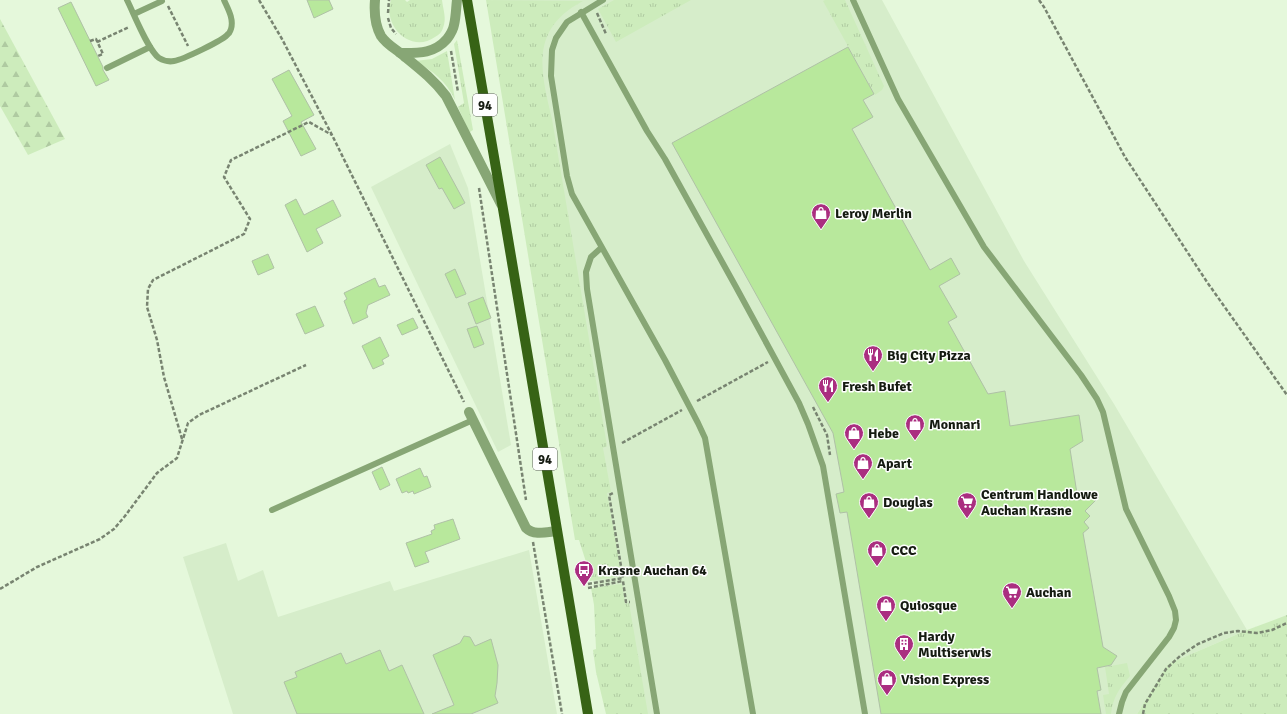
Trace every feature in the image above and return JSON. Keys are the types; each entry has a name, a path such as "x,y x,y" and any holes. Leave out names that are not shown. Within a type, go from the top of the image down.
{"main road":[{"name":"94","path":"467,0 588,714"}],"street":[{"path":"375,0 375,18 381,35 387,43 438,85 446,96 503,209"},
{"path":"400,53 420,53 432,51 446,41 454,27 457,0"},
{"path":"471,416 526,528 531,532 557,531"}],"lane":[{"path":"127,0 154,53 165,61 173,62 228,35 232,20 224,0"},
{"path":"603,0 581,12 567,22 556,38 552,50 551,76 567,176 572,194 664,360 705,438 753,714"},
{"path":"853,0 898,99 984,247 1081,375 1097,399 1103,412 1126,509 1170,596 1175,611 1176,620 1169,637 1126,692 1119,714"},
{"path":"134,14 164,3"},
{"path":"581,12 639,118 665,159 736,286 808,424 823,466 865,714"},
{"path":"107,68 150,46"},
{"path":"601,248 591,257 586,272 587,290 657,714"},
{"path":"272,510 471,416"}],"path":[{"path":"259,0 282,39 332,135 471,416"},
{"path":"388,0 388,19 397,35"},
{"path":"1039,0 1125,157 1207,282 1287,395"},
{"path":"164,3 192,54"},
{"path":"90,41 96,39 103,54 98,56"},
{"path":"446,41 450,46 459,101 451,106"},
{"path":"182,439 164,377 157,340 147,307 148,289 153,280 244,234 250,219 224,177 231,160 309,122 332,135"},
{"path":"477,182 526,503"},
{"path":"0,589 37,567 94,542 114,529 157,473 177,458 188,423 199,415 306,365"},
{"path":"588,584 623,578 609,495 613,494"},
{"path":"531,532 562,714"},
{"path":"588,588 623,581 626,602"},
{"path":"1143,714 1145,704 1166,669 1180,656 1198,644 1224,633 1238,631 1257,633 1272,630 1287,623"}],"shaded area":[{"path":"493,0 882,0 1024,261 1114,404 1247,630 1168,664 1137,714 612,714 598,609"},
{"path":"450,144 468,188 511,445 498,452 371,187"},
{"path":"226,543 238,581 263,570 278,617 390,581 394,591 529,550 557,714 233,714 183,557"}],"green space":[{"path":"391,0 405,0 407,2 410,0 442,0 445,18 442,31 426,41 417,42 408,40 395,28 391,19 389,10"},
{"path":"486,0 583,1 566,12 554,24 547,37 543,52 544,83 552,119 607,446 603,448 611,492 607,493 622,576 590,581 579,540 575,540"},
{"path":"614,0 691,0 616,42 598,9"},
{"path":"845,0 884,86 882,90 875,95 823,1"},
{"path":"0,19 65,139 28,155 0,106"},
{"path":"457,40 473,130 470,132 458,107 464,103 454,44"},
{"path":"447,51 455,100 447,87 438,77 415,61 432,59"},
{"path":"622,584 625,604 629,603 648,714 606,714 596,672 593,650 596,649 594,605 591,588"},
{"path":"1287,615 1287,714 1137,714 1168,664 1247,630"},
{"path":"1127,663 1130,676 1117,694 1113,703 1111,714 1106,714 1103,695 1109,694 1105,667"}],"building":[{"path":"307,0 329,0 333,9 314,18"},
{"path":"71,2 109,80 96,86 58,8"},
{"name":"Centrum Handlowe Auchan Krasne","path":"848,47 874,94 863,100 873,117 852,129 930,270 951,258 960,274 939,286 957,317 948,322 988,394 1005,391 1010,426 1079,415 1083,441 1070,449 1078,500 1099,497 1085,511 1090,516 1084,522 1089,528 1083,533 1103,647 1117,656 1111,665 1097,668 1101,690 1097,691 1101,714 881,714 847,512 840,513 836,494 844,492 833,433 672,143"},
{"path":"289,70 314,115 301,122 316,149 301,156 283,121 292,116 272,79"},
{"path":"440,157 465,203 454,209 442,188 439,189 426,165"},
{"path":"296,199 304,215 333,200 341,216 316,229 323,243 307,252 285,205"},
{"path":"268,254 274,268 258,275 252,261"},
{"path":"455,269 466,294 456,298 445,274"},
{"path":"375,278 379,287 385,285 390,295 368,305 366,313 368,317 353,324 344,301 347,299 344,293"},
{"path":"483,297 491,318 476,324 468,303"},
{"path":"315,306 324,326 305,334 296,314"},
{"path":"413,318 418,328 402,335 397,325"},
{"path":"477,326 484,344 474,348 467,329"},
{"path":"380,337 389,356 382,360 384,364 373,369 362,346"},
{"path":"382,467 390,485 380,490 372,472"},
{"path":"420,468 424,477 427,476 431,487 414,494 413,491 402,493 396,479"},
{"path":"453,519 460,539 425,552 429,562 415,567 406,543 432,534 431,531 435,529 434,525"},
{"path":"464,636 470,637 475,646 491,639 498,665 495,696 498,703 471,714 432,714 454,705 433,655 460,643"},
{"path":"380,650 389,671 402,665 424,714 297,714 284,682 297,677 295,672 341,653 346,664"}],"place":[{"name":"Leroy Merlin","path":"821,230"},
{"name":"Big City Pizza","path":"873,372"},
{"name":"Fresh Bufet","path":"828,403"},
{"name":"Monnari","path":"915,441"},
{"name":"Hebe","path":"854,450"},
{"name":"Apart","path":"863,480"},
{"name":"Douglas","path":"869,519"},
{"name":"Centrum Handlowe Auchan Krasne","path":"967,519"},
{"name":"CCC","path":"877,567"},
{"name":"Krasne Auchan 64","path":"584,587"},
{"name":"Auchan","path":"1012,609"},
{"name":"Quiosque","path":"886,622"},
{"name":"Hardy Multiserwis","path":"904,661"},
{"name":"Vision Express","path":"887,696"}]}
